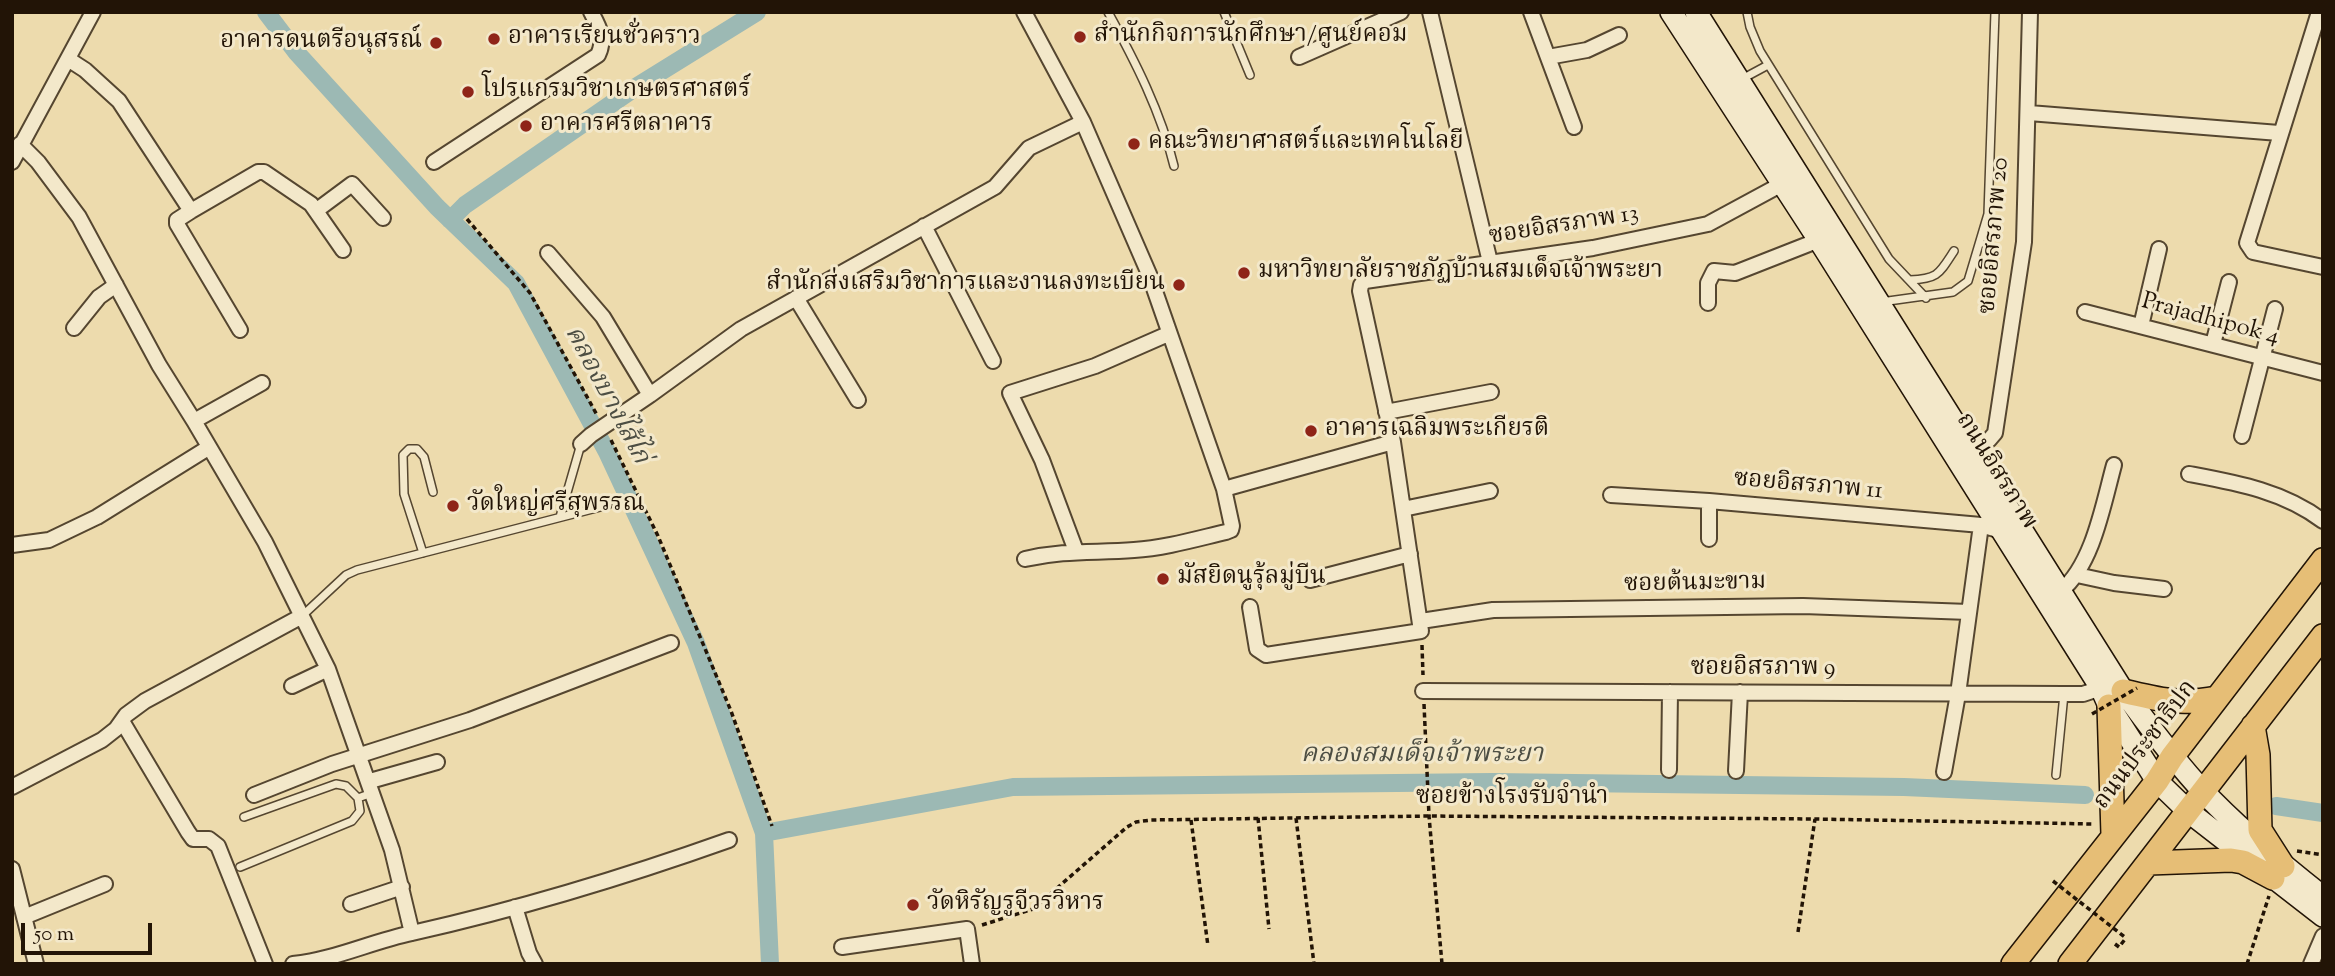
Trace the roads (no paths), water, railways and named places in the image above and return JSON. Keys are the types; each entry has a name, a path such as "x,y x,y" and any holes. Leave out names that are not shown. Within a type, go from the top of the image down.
{"main road":[{"path":"1701,14 1738,81 2061,592 2113,697 2203,791 2275,879"},
{"name":"ถนนอิสรภาพ","path":"1676,20 1819,240 1991,528 2113,697 2157,781 2189,812 2323,916"},
{"name":"ถนนประชาธิปก","path":"2013,964 2103,830 2157,781 2172,757 2323,560"},
{"path":"2070,964 2323,636"},
{"path":"2113,697 2185,703 2217,698"},
{"path":"2103,830 2113,697"},
{"path":"2253,726 2258,755 2260,830 2275,879"},
{"path":"2149,863 2231,860 2243,862 2275,879 2323,897"}],"street":[{"path":"12,162 93,12"},
{"path":"434,162 598,55 603,46 603,38 590,12"},
{"path":"1024,12 1083,122 1149,274 1224,489 1232,526 1231,530 1226,532 1135,550 1056,552 1024,559"},
{"path":"1299,57 1401,12"},
{"path":"1430,12 1490,262"},
{"path":"1531,12 1574,127"},
{"name":"ซอยอิสรภาพ 20","path":"1971,450 1989,440 1995,433 2024,242 2031,12"},
{"path":"2319,12 2279,133 2247,243 2253,251 2323,267"},
{"path":"1548,57 1587,50 1619,35"},
{"path":"68,59 119,101 191,211"},
{"path":"2029,113 2279,133"},
{"path":"594,434 741,329 995,187 1029,148 1083,122"},
{"path":"20,144 38,162 79,216 159,365 265,542 302,616 328,669 371,787 402,887 412,933"},
{"path":"240,330 177,225 177,220 262,171 317,210 343,250"},
{"path":"317,210 352,184 383,218"},
{"name":"ซอยอิสรภาพ 13","path":"1421,626 1393,443 1361,285 1365,281 1593,248 1708,224 1782,184"},
{"path":"924,226 993,361"},
{"path":"1708,303 1708,283 1714,271 1735,273 1819,240"},
{"path":"2141,326 2159,249"},
{"path":"548,253 607,323 650,395"},
{"path":"2213,344 2229,282"},
{"path":"74,328 99,297 116,285"},
{"path":"796,298 858,400"},
{"path":"2242,436 2275,309"},
{"name":"Prajadhipok 4","path":"2085,312 2323,373"},
{"path":"1076,551 1042,460 1010,393 1095,366 1168,334"},
{"path":"194,421 262,383"},
{"path":"1386,412 1491,392"},
{"path":"1224,489 1393,443"},
{"path":"12,545 49,540 97,517 208,448"},
{"path":"2061,592 2077,575 2084,561 2101,514 2114,465"},
{"path":"2189,474 2246,485 2288,498 2323,521"},
{"path":"1403,509 1490,491"},
{"name":"ซอยอิสรภาพ 11","path":"1611,495 1709,501 1991,528"},
{"path":"1709,501 1709,539"},
{"path":"1944,772 1969,612 1991,528"},
{"path":"1310,580 1410,554"},
{"path":"2077,575 2164,589"},
{"name":"ซอยต้นมะขาม","path":"1250,607 1257,649 1260,654 1266,656 1493,610 1803,607 1969,612"},
{"path":"12,787 102,740 145,701 302,616"},
{"path":"254,795 359,755 470,720 671,643"},
{"path":"292,686 328,669"},
{"name":"ซอยอิสรภาพ 9","path":"1423,691 2082,694 2113,697"},
{"path":"1669,770 1670,692"},
{"path":"1736,771 1740,692"},
{"path":"122,721 193,839 209,839 218,846 265,964"},
{"path":"371,787 437,762"},
{"path":"293,964 323,962 412,933 625,877 729,840"},
{"path":"12,869 36,964"},
{"path":"24,917 105,884"},
{"path":"351,904 402,887"},
{"path":"515,907 535,964"},
{"path":"842,947 967,929 972,964"},
{"path":"2311,964 2323,936"}],"lane":[{"path":"1108,12 1140,74 1167,139 1174,166"},
{"path":"1224,12 1250,75"},
{"path":"1747,12 1750,27 1768,65 1889,259 1926,298"},
{"path":"1877,302 1926,298 1953,292 1968,281 1988,214 1995,12"},
{"path":"1676,20 1701,14"},
{"path":"1738,81 1768,65"},
{"path":"1910,280 1929,279 1941,271 1954,251"},
{"path":"560,517 594,434"},
{"path":"423,553 404,494 404,455 410,449 417,449 424,457 433,492"},
{"path":"302,616 346,575 357,570 608,505"},
{"path":"2056,775 2064,694"},
{"path":"240,867 352,821 360,811 358,798 346,786 336,784 244,817"},
{"path":"358,798 371,787"}],"waterway":[{"name":"คลองบางไส้ไก่","path":"266,12 297,53 437,207 516,283 607,452 696,643 764,833 770,964"},
{"path":"450,220 465,205 636,87 757,12"},
{"name":"คลองสมเด็จเจ้าพระยา","path":"764,833 1013,787 1492,782 1904,787 2085,795"},
{"name":"คลองสมเด็จเจ้าพระยา","path":"2276,806 2323,813"}],"place":[{"name":"สำนักกิจการนักศึกษา/ศูนย์คอม","path":"1080,37"},
{"name":"อาคารเรียนชั่วคราว","path":"494,39"},
{"name":"อาคารดนตรีอนุสรณ์","path":"436,43"},
{"name":"โปรแกรมวิชาเกษตรศาสตร์","path":"468,92"},
{"name":"อาคารศรีตลาคาร","path":"526,126"},
{"name":"คณะวิทยาศาสตร์และเทคโนโลยี","path":"1134,144"},
{"name":"มหาวิทยาลัยราชภัฏบ้านสมเด็จเจ้าพระยา","path":"1244,273"},
{"name":"สำนักส่งเสริมวิชาการและงานลงทะเบียน","path":"1179,285"},
{"name":"อาคารเฉลิมพระเกียรติ","path":"1311,431"},
{"name":"วัดใหญ่ศรีสุพรรณ","path":"453,506"},
{"name":"มัสยิดนูรุ้ลมู่บีน","path":"1163,579"},
{"name":"วัดหิรัญรูจีวรวิหาร","path":"913,905"}]}
